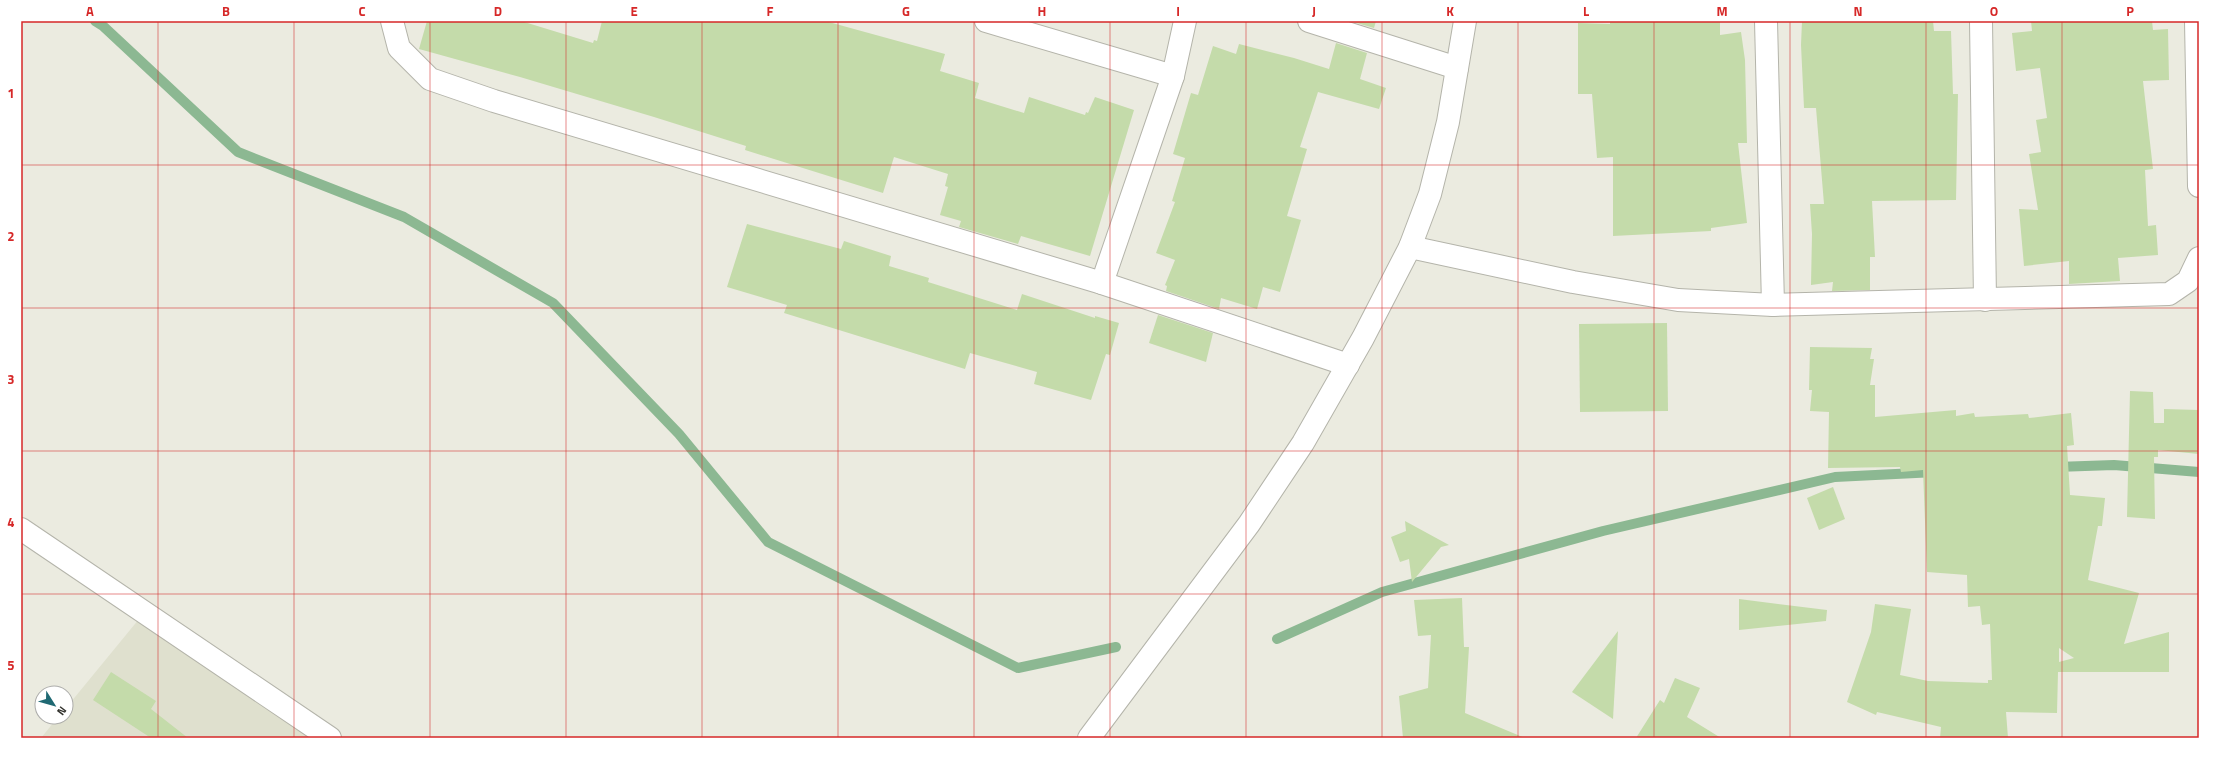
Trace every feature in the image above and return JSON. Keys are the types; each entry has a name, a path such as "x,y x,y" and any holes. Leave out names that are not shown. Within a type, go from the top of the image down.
{"street":[{"path":"392,21 399,48 430,80 494,101 1102,282 1348,365"},
{"path":"986,21 1173,76"},
{"path":"1102,282 1173,76 1185,21"},
{"path":"1309,21 1457,68"},
{"path":"1095,736 1249,524 1303,443 1348,365 1410,247 1430,194 1448,122 1465,21"},
{"path":"1766,21 1773,305"},
{"path":"1981,21 1984,300"},
{"path":"2196,21 2199,186"},
{"path":"1410,247 1573,282 1678,300 1773,305 2168,294 2188,281 2199,258"},
{"path":"21,529 330,738"}],"shaded area":[{"path":"139,619 310,738 41,738 52,725 74,725 74,698"}],"building":[{"path":"427,21 521,21 593,43 594,40 597,41 602,21 825,21 945,54 940,71 979,83 975,98 1024,113 1029,97 1085,115 1086,112 1088,113 1095,97 1134,110 1090,256 1021,236 1018,244 959,227 961,221 940,215 948,187 945,186 948,174 894,157 883,193 745,150 746,146 654,117 419,49"},
{"path":"1350,21 1376,21 1374,28"},
{"path":"1610,21 1720,21 1720,35 1741,32 1745,60 1747,143 1738,143 1747,223 1711,228 1711,231 1613,236 1613,157 1597,158 1592,94 1578,94 1578,23 1610,24"},
{"path":"1802,21 1933,21 1934,31 1951,31 1953,94 1958,94 1956,200 1872,201 1875,257 1870,257 1870,290 1832,291 1833,282 1811,285 1812,234 1810,204 1824,204 1816,108 1804,108 1801,45"},
{"path":"2031,21 2152,21 2153,30 2168,29 2169,80 2143,81 2153,169 2145,170 2148,226 2156,225 2158,255 2118,258 2120,281 2069,284 2069,261 2024,266 2019,209 2038,210 2029,154 2041,152 2036,120 2047,118 2040,68 2016,71 2012,33 2032,31"},
{"path":"1336,43 1367,53 1360,79 1386,88 1379,109 1318,92 1300,147 1307,149 1287,216 1301,220 1280,292 1263,287 1257,309 1221,298 1219,309 1166,291 1167,286 1165,285 1175,260 1156,253 1175,202 1172,201 1185,158 1173,154 1191,93 1198,95 1213,46 1236,54 1239,44 1294,58 1329,69"},
{"path":"747,224 841,249 844,241 891,256 889,266 929,278 928,282 1017,310 1022,294 1095,318 1095,316 1119,323 1110,355 1106,354 1091,400 1034,384 1037,372 970,353 965,369 784,313 787,305 727,287"},
{"path":"1158,315 1213,333 1206,362 1149,343"},
{"path":"1667,323 1668,411 1580,412 1579,324"},
{"path":"1810,347 1872,348 1870,359 1874,359 1870,385 1875,385 1875,417 1956,410 1956,416 1974,413 1975,417 2028,414 2029,418 2071,413 2074,445 2067,446 2070,495 2105,498 2102,526 2098,526 2088,580 2139,593 2124,644 2169,632 2169,672 2058,672 2057,713 2006,712 2008,738 1940,738 1941,727 1877,712 1876,715 1847,702 1871,632 1875,604 1911,609 1900,675 1928,681 1988,683 1988,680 1992,680 1990,624 1982,625 1980,606 1968,607 1967,575 1927,572 1923,470 1901,472 1900,467 1828,468 1829,412 1810,411 1812,390 1809,390","holes":["2059,648 2074,658 2059,662"]},
{"path":"2130,391 2153,392 2154,423 2164,423 2164,409 2199,410 2199,454 2158,450 2158,457 2154,457 2155,519 2127,517"},
{"path":"1833,487 1845,519 1819,530 1807,498"},
{"path":"1405,521 1449,545 1441,547 1412,582 1409,559 1400,562 1391,537 1406,531"},
{"path":"1462,598 1464,647 1469,647 1465,713 1525,738 1403,738 1399,696 1428,688 1431,635 1418,636 1414,600"},
{"path":"1739,599 1827,610 1826,621 1739,630"},
{"path":"1618,631 1613,719 1572,692"},
{"path":"111,672 156,701 151,709 188,738 151,738 93,700"},
{"path":"1675,678 1700,688 1687,717 1721,738 1636,738 1660,700 1664,703"}],"waterway":[{"path":"95,21 103,26 238,152 404,217 553,303 679,434 768,542 1018,668 1116,647"},
{"path":"2056,467 2114,465 2199,472"},
{"path":"1277,639 1382,592 1603,531 1835,477 1936,472"}]}
